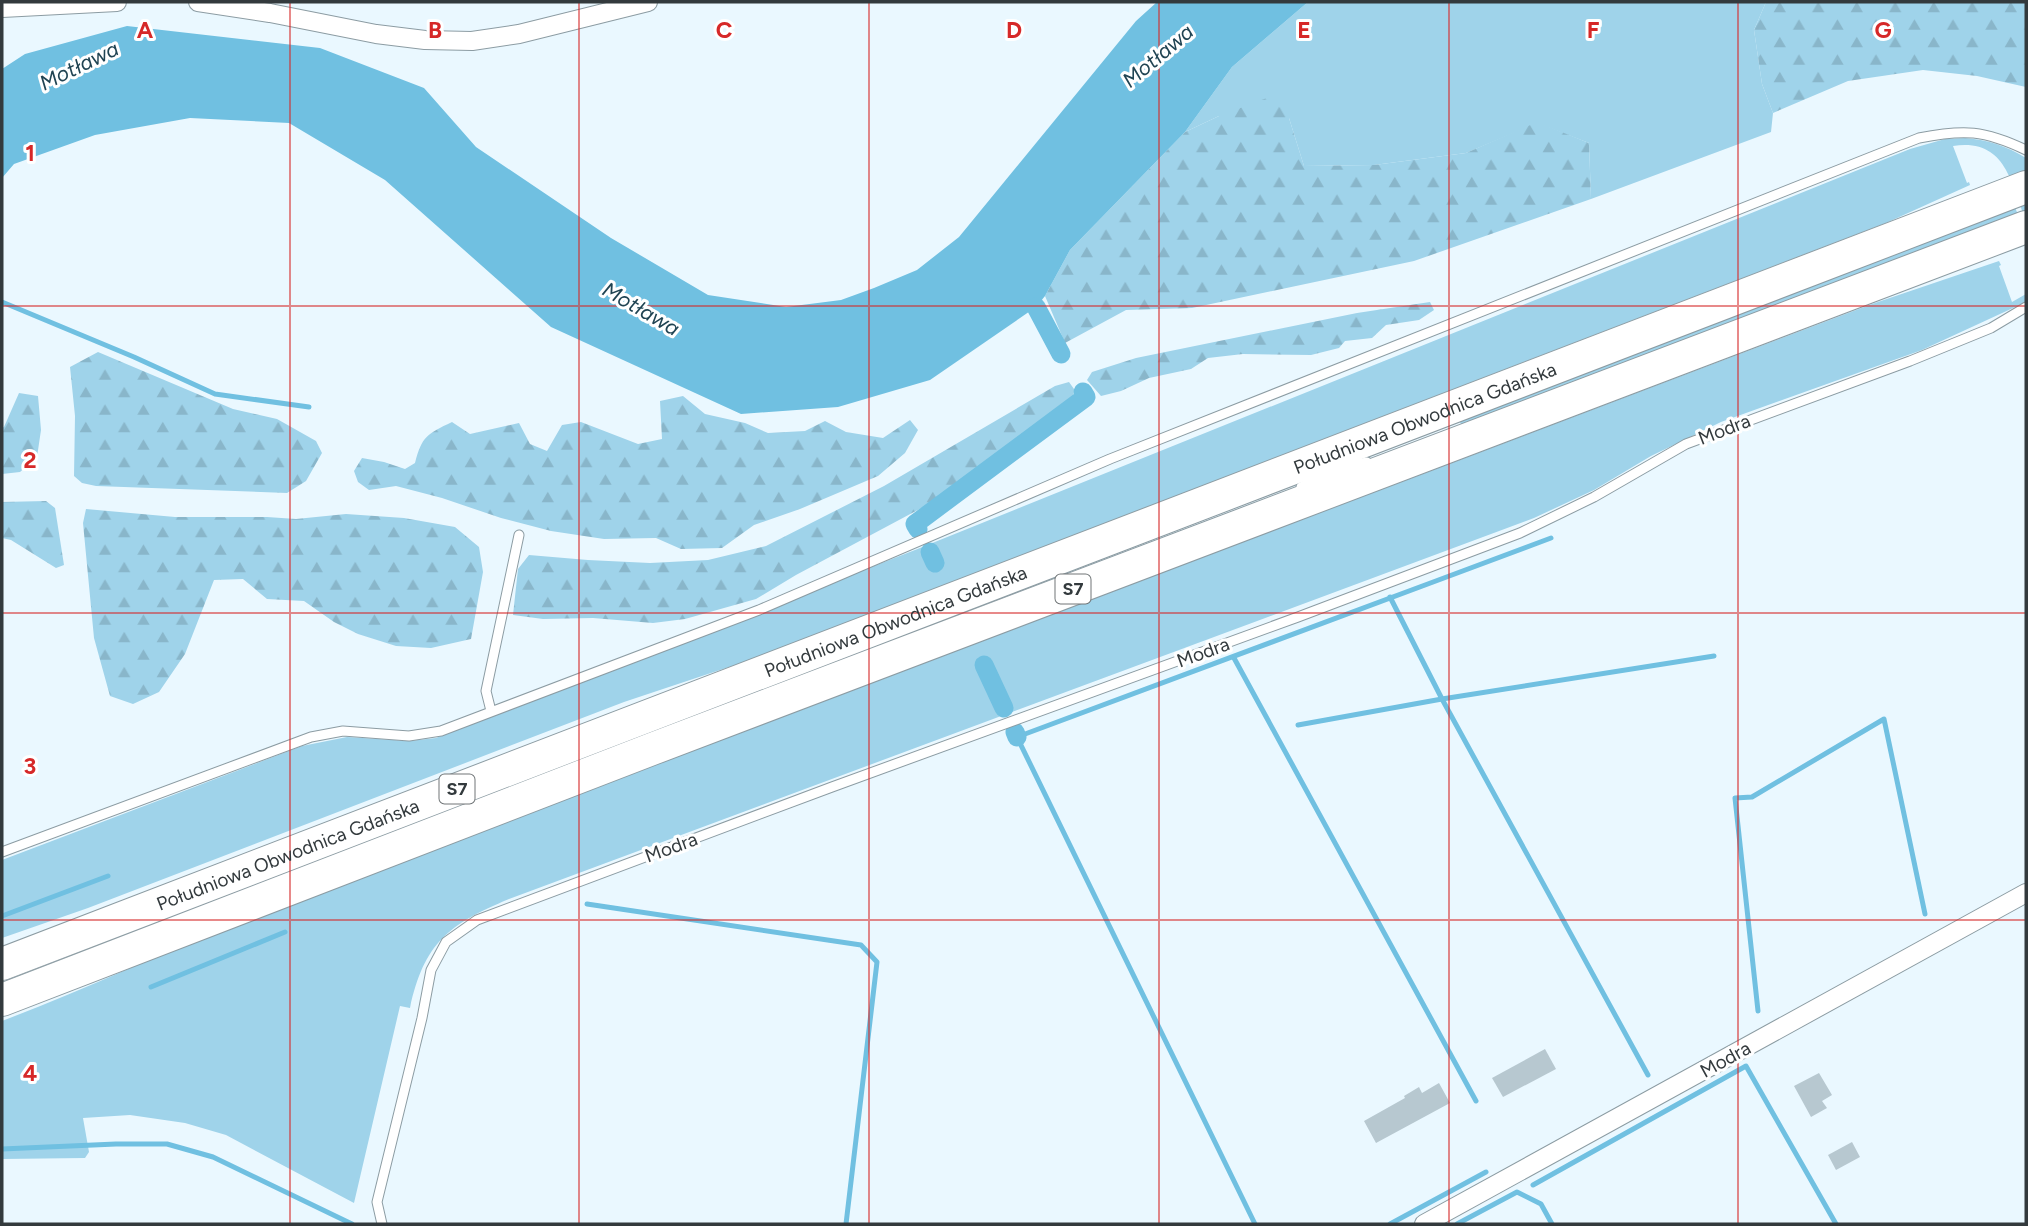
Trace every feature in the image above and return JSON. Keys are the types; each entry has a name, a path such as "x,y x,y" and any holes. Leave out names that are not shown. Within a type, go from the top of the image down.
{"highway":[{"name":"Południowa Obwodnica Gdańska","path":"2,964 2019,189"},
{"name":"Południowa Obwodnica Gdańska","path":"2,1000 459,823 2026,227"},
{"path":"2,945 57,927 115,921"}],"street":[{"path":"2,8 117,2"},
{"path":"198,2 376,34 425,40 471,41 519,34 648,2"},
{"name":"Modra","path":"1424,1224 2026,892"}],"lane":[{"path":"2,852 311,737 343,731 409,736 441,731 759,610 1122,454 1919,138 1949,132 1978,132 2026,150"},
{"name":"Modra","path":"382,1224 377,1202 422,1018 430,970 446,942 477,920 1520,533 1594,497 1686,444 1922,356 1991,328 2026,307"},
{"path":"1287,495 1455,406"},
{"path":"1399,455 1466,440"},
{"path":"1206,502 1373,461"},
{"path":"1217,534 1275,502"},
{"path":"491,711 486,691 519,535"}],"green space":[{"path":"1308,2 1766,2 1754,30 1762,84 1773,113 1771,132 1591,199 1589,143 1537,123 1466,153 1374,165 1304,166 1289,118 1219,116 1185,132 1232,67"},
{"path":"1766,2 2026,2 2026,87 1977,76 1923,70 1848,81 1773,113 1762,84 1754,30"},
{"path":"1272,96 1289,118 1304,166 1374,165 1466,153 1537,122 1589,143 1591,199 1414,261 1192,308 1126,310 1065,343 1045,296 1070,250 1185,132"},
{"path":"1965,138 1997,144 2026,158 2026,221 2010,178 1995,156 1985,149 1971,145 1953,146 1970,185 1886,223 741,663 624,702 88,908 2,938 2,860 302,746 347,737 409,741 436,738 915,550 1910,149 1945,139"},
{"path":"2014,205 2019,217 1463,429 1458,417"},
{"path":"1999,261 2012,302 2026,294 2026,302 1922,350 1721,422 1651,456 1594,490 1534,518 509,899 470,917 455,927 432,952 423,967 410,1008 400,1006 354,1203 226,1135 185,1123 130,1115 83,1118 89,1152 85,1158 2,1159 2,1021 213,934 651,767 1872,304"},
{"path":"1430,302 1434,310 1419,320 1386,325 1372,338 1345,341 1339,348 1311,355 1243,354 1208,358 1191,369 1149,378 1121,391 1101,396 1087,380 1092,372 1136,358 1357,313"},
{"path":"98,352 233,409 277,419 316,441 322,453 306,481 287,493 96,486 82,483 74,476 75,416 70,367"},
{"path":"1069,382 1074,389 1073,401 929,504 756,599 685,619 653,623 593,618 543,619 513,615 518,569 529,555 650,563 708,560 766,546 884,486 1055,386"},
{"path":"19,393 38,396 41,430 37,457 20,472 2,474 2,428"},
{"path":"683,396 705,414 745,423 768,433 805,431 825,421 846,432 883,438 910,420 918,430 905,453 878,476 754,525 722,548 681,549 656,538 604,539 551,531 396,486 369,490 358,482 354,471 362,458 405,469 415,463 420,447 427,437 452,422 470,434 519,423 530,444 547,451 562,425 581,422 638,444 662,439 660,401"},
{"path":"46,501 55,508 64,565 56,568 11,540 2,538 2,502"},
{"path":"86,509 175,517 296,519 346,514 404,518 455,527 479,547 483,572 471,639 431,648 396,646 358,634 334,622 304,601 267,599 243,579 214,580 185,654 159,692 133,704 110,696 94,638 83,523"}],"water":[{"name":"Motława","path":"1157,2 1308,2 1232,67 1185,132 1070,250 1036,307 930,380 838,407 741,414 551,327 385,180 289,123 190,118 95,135 14,164 2,178 2,69 25,54 127,26 320,48 424,88 476,147 611,238 708,295 786,307 841,300 917,270 959,237 1136,21"}],"building":[{"path":"1545,1049 1556,1069 1503,1097 1492,1078"},
{"path":"1819,1073 1832,1095 1822,1101 1827,1108 1811,1117 1794,1086"},
{"path":"1439,1083 1450,1103 1376,1143 1364,1121 1419,1087 1422,1093"},
{"path":"1852,1142 1860,1157 1836,1170 1828,1155"}],"waterway":[{"path":"2,302 215,394 309,407"},
{"path":"1036,307 1061,354"},
{"path":"918,529 915,524 1086,397 1083,392"},
{"path":"1255,1224 1017,737 1551,538"},
{"path":"930,552 935,563"},
{"path":"1390,597 1442,699 1648,1075"},
{"path":"1298,725 1714,656"},
{"path":"1234,658 1476,1101"},
{"path":"984,665 1004,708"},
{"path":"1758,1011 1735,798 1752,797 1884,719 1925,914"},
{"path":"1015,732 1017,737"},
{"path":"2,916 108,876"},
{"path":"587,904 861,945 877,962 846,1224"},
{"path":"151,987 285,932"},
{"path":"1533,1185 1746,1066 1836,1224"},
{"path":"2,1149 167,1144 213,1157 352,1224"},
{"path":"1390,1224 1486,1172"},
{"path":"1457,1224 1517,1192 1541,1204 1552,1224"}]}
